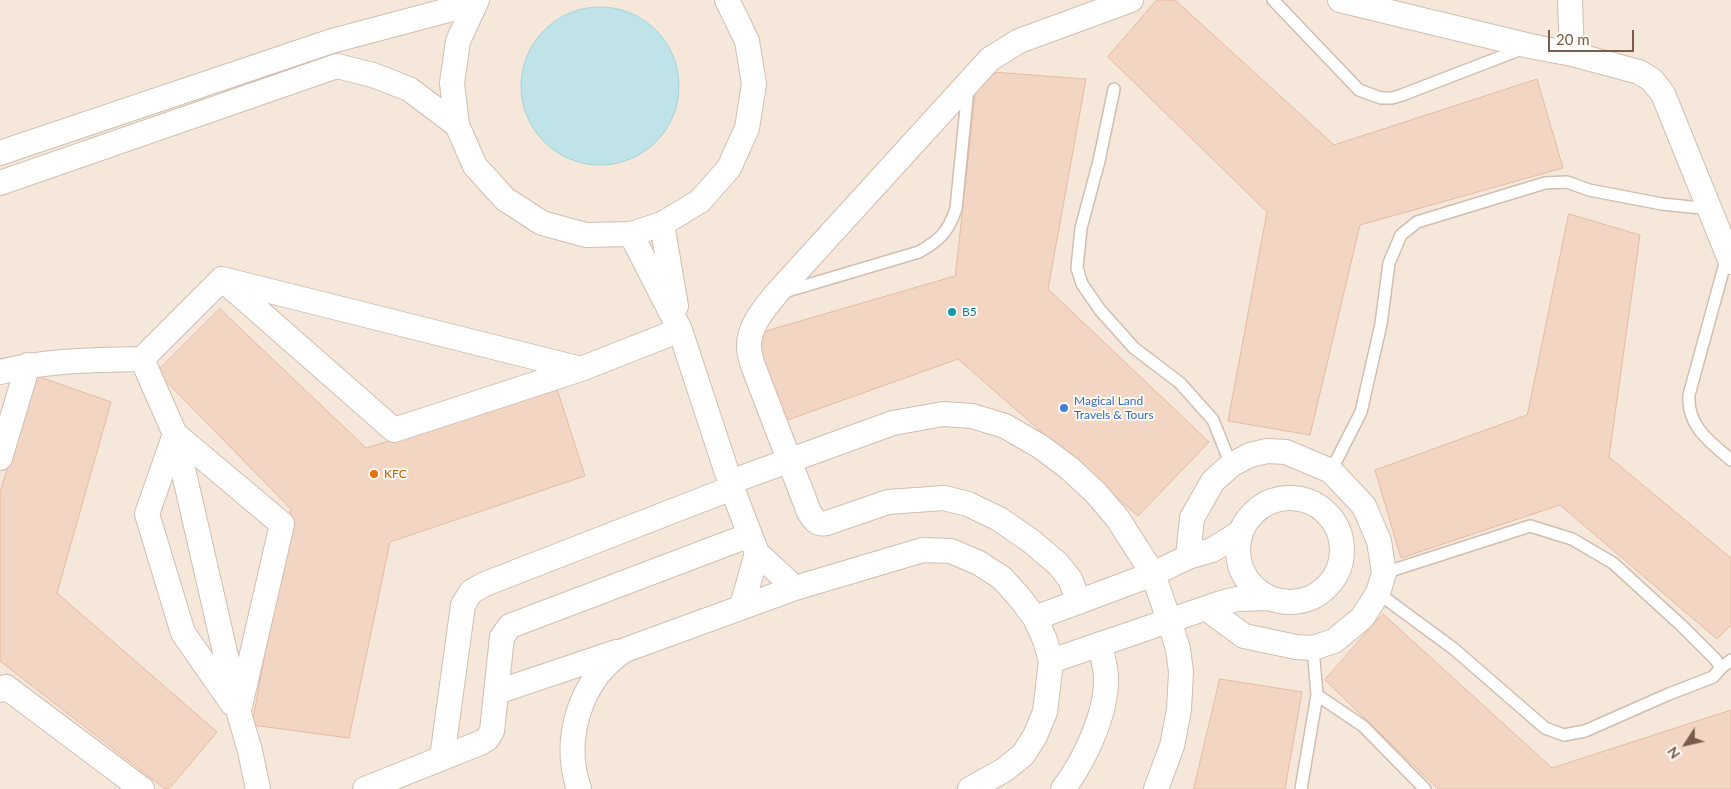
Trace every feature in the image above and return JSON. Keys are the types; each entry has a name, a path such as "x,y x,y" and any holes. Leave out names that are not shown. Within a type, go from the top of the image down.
{"street":[{"path":"1079,602 1070,579 1058,564 999,519 968,504 944,498 888,502 827,523 819,523 813,519 752,363 749,346 752,331 761,313 776,294 990,59 1019,41 1131,0"},
{"path":"1340,0 1530,46 1572,54 1639,72 1652,80 1663,94 1729,258"},
{"path":"1570,0 1572,54"},
{"path":"476,1 458,41 452,83 457,125 475,166 505,200 542,223 586,235 631,234 662,224 700,201 729,168 747,128 754,84 747,41 735,5"},
{"path":"0,152 332,40 476,1"},
{"path":"0,183 337,66 373,75 409,89 457,125"},
{"path":"662,224 680,330 731,485 754,544 795,588"},
{"path":"631,234 680,330"},
{"path":"222,279 394,430 581,369 680,330"},
{"path":"222,279 581,369"},
{"path":"0,372 28,365 74,361 142,359 222,279"},
{"path":"142,359 175,434 258,789"},
{"path":"0,398 28,365"},
{"path":"0,458 28,365"},
{"path":"442,758 463,605 471,592 485,584 731,485 789,459 893,423 943,414 972,416 1005,426 1041,447 1070,468 1096,493 1118,520 1153,574 1178,649 1181,672 1179,710 1172,746 1156,789"},
{"path":"175,434 282,524 239,713"},
{"path":"175,434 147,514 183,634 239,713"},
{"path":"1188,557 1192,518 1213,481 1231,465 1250,455 1266,451 1286,452 1331,471 1364,506 1379,542 1381,583 1362,618 1334,641 1313,648 1296,648 1244,636 1206,608"},
{"path":"1052,661 1169,620 1237,599 1269,598 1284,602 1300,602 1327,588 1336,575 1341,560 1342,545 1338,530 1330,517 1318,507 1304,500 1289,498 1273,501 1260,508 1249,519 1241,532 1238,547 1240,563 1246,577 1256,589 1269,598"},
{"path":"1035,618 1153,574 1188,557 1212,550 1241,532"},
{"path":"742,606 754,544"},
{"path":"366,789 480,744 487,738 492,730 502,637 510,626 754,544"},
{"path":"497,692 625,650 795,588 923,550 951,551 979,562 1002,578 1035,618 1052,661 1045,712 1035,736 1023,755 1004,770 970,789"},
{"path":"1063,789 1084,757 1100,716 1106,679 1100,644"},
{"path":"579,789 573,765 575,723 591,684 611,658 625,650"},
{"path":"0,690 6,687 142,789"}],"lane":[{"path":"1273,0 1359,90 1382,98 1402,95 1530,46"},
{"path":"776,294 918,252 936,243 950,227 956,209 969,81"},
{"path":"1114,89 1099,161 1080,228 1077,268 1082,284 1100,310 1134,348 1180,383 1213,420 1231,465"},
{"path":"1331,471 1361,412 1381,324 1389,262 1401,235 1417,222 1545,182 1567,182 1589,190 1662,204 1710,209"},
{"path":"1729,258 1689,395 1688,408 1696,425 1707,439 1731,460"},
{"path":"1721,668 1716,660 1682,626 1613,563 1572,539 1530,526 1381,583 1454,650 1545,728 1564,735 1585,731 1669,694 1714,677 1731,660"},
{"path":"1302,789 1317,695 1313,648"},
{"path":"1317,695 1363,726 1425,789"}],"shaded area":[{"path":"0,0 1731,0 1731,789 0,789"}],"water":[{"path":"600,7 630,13 656,30 673,56 679,86 673,116 656,142 630,159 600,165 570,159 544,142 527,116 521,86 527,56 544,30 570,13"}],"building":[{"path":"1157,0 1175,0 1334,145 1537,79 1563,168 1360,225 1310,435 1228,421 1267,212 1108,57"},
{"name":"B5","path":"978,71 1086,79 1048,289 1209,442 1138,516 958,359 779,423 752,335 955,276"},
{"path":"1569,214 1640,235 1609,457 1731,558 1731,625 1717,639 1560,505 1401,558 1375,470 1527,415"},
{"path":"220,309 366,448 557,389 585,476 390,542 349,738 252,725 291,509 157,372"},
{"path":"37,376 111,402 57,593 217,732 169,789 165,789 0,661 0,492"},
{"path":"1383,614 1552,768 1731,710 1731,789 1438,789 1325,680"},
{"path":"1220,679 1302,692 1285,789 1194,789"}],"place":[{"name":"B5","path":"952,312"},
{"name":"Magical Land Travels & Tours","path":"1064,408"},
{"name":"KFC","path":"374,474"}]}
